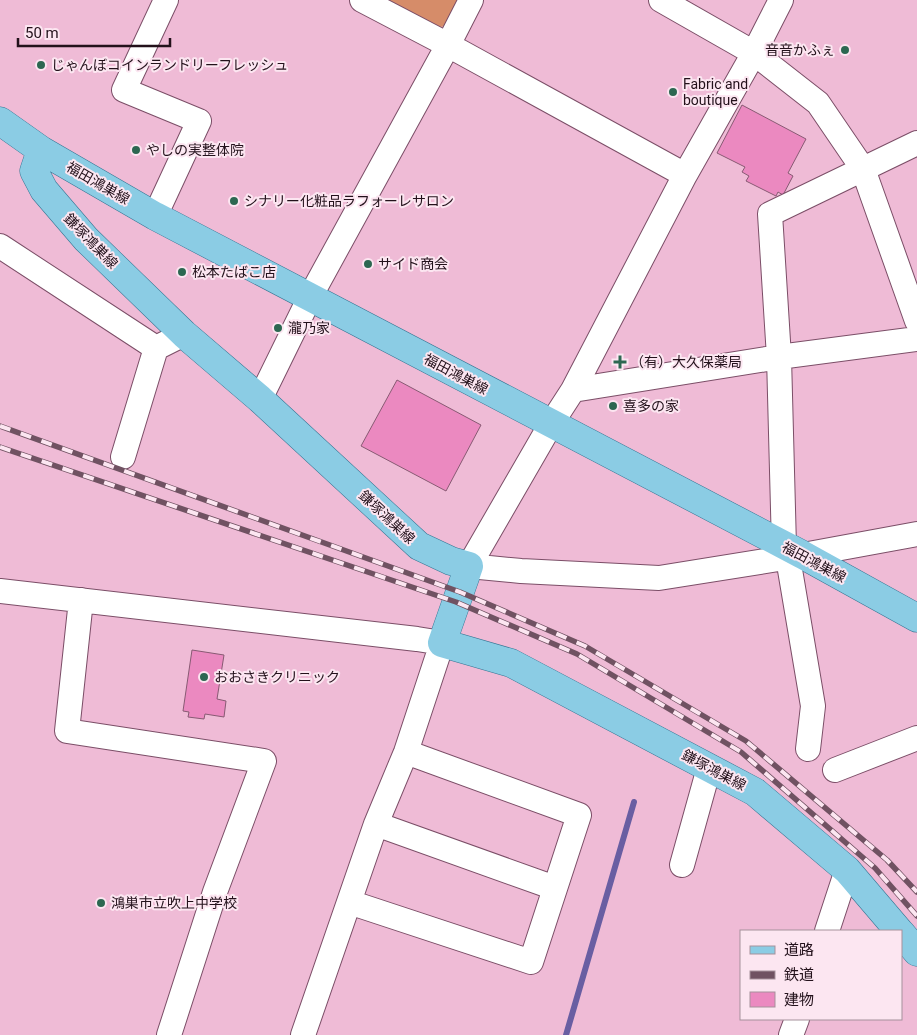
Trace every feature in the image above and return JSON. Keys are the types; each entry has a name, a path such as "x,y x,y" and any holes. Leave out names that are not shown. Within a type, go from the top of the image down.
{"main road":[{"name":"福田鴻巣線","path":"0,121 40,150 155,216 917,618"},
{"name":"鎌塚鴻巣線","path":"40,150 34,170 44,190 86,239 184,334 260,399 419,546 451,561 469,566"},
{"path":"442,643 469,566"},
{"name":"鎌塚鴻巣線","path":"442,643 511,663 755,792 847,870 898,930"},
{"name":"鎌塚鴻巣線","path":"902,934 917,952"}],"street":[{"path":"155,216 199,121 124,90 166,0"},
{"path":"362,0 685,175"},
{"path":"260,399 310,297 471,0"},
{"path":"661,0 754,53 818,103 863,170 917,321"},
{"path":"781,0 754,53 685,175 573,390 551,424 469,566 521,571 659,578 792,553 917,534"},
{"path":"808,749 814,706 792,553 770,214 917,143"},
{"path":"0,246 156,348"},
{"path":"123,457 156,348 184,334"},
{"path":"573,390 779,357 917,339"},
{"path":"0,591 417,638 442,643 406,752 376,824 304,1035"},
{"path":"81,600 67,732 264,761 215,892 169,1035"},
{"path":"835,770 917,738"},
{"path":"349,902 531,962 579,814 406,752"},
{"path":"682,865 709,768"},
{"path":"376,824 556,888"},
{"path":"827,930 847,870"},
{"path":"791,1035 797,1020"}],"shaded area":[{"path":"384,0 459,0 445,26 436,28"}],"building":[{"path":"742,105 806,139 788,173 793,176 783,195 778,192 776,196 746,181 749,176 742,172 745,167 717,153"},
{"path":"397,380 481,425 446,491 361,446"},
{"name":"おおさきクリニック","path":"192,650 224,655 217,699 226,701 224,717 205,714 204,719 188,717 189,712 183,711"}],"waterway":[{"path":"566,1035 634,802"}],"railway":[{"path":"0,426 460,592 585,646 746,741 887,860 917,892"},
{"path":"0,447 456,602 577,654 741,752 875,868 917,916"}],"place":[{"name":"音音かふぇ","path":"845,50"},
{"name":"じゃんぼコインランドリーフレッシュ","path":"41,65"},
{"name":"Fabric and boutique","path":"673,92"},
{"name":"やしの実整体院","path":"136,150"},
{"name":"シナリー化粧品ラフォーレサロン","path":"234,201"},
{"name":"サイド商会","path":"368,264"},
{"name":"松本たばこ店","path":"182,272"},
{"name":"瀧乃家","path":"278,328"},
{"name":"（有）大久保薬局","path":"620,362"},
{"name":"喜多の家","path":"613,406"},
{"name":"おおさきクリニック","path":"204,677"},
{"name":"鴻巣市立吹上中学校","path":"101,903"}]}
